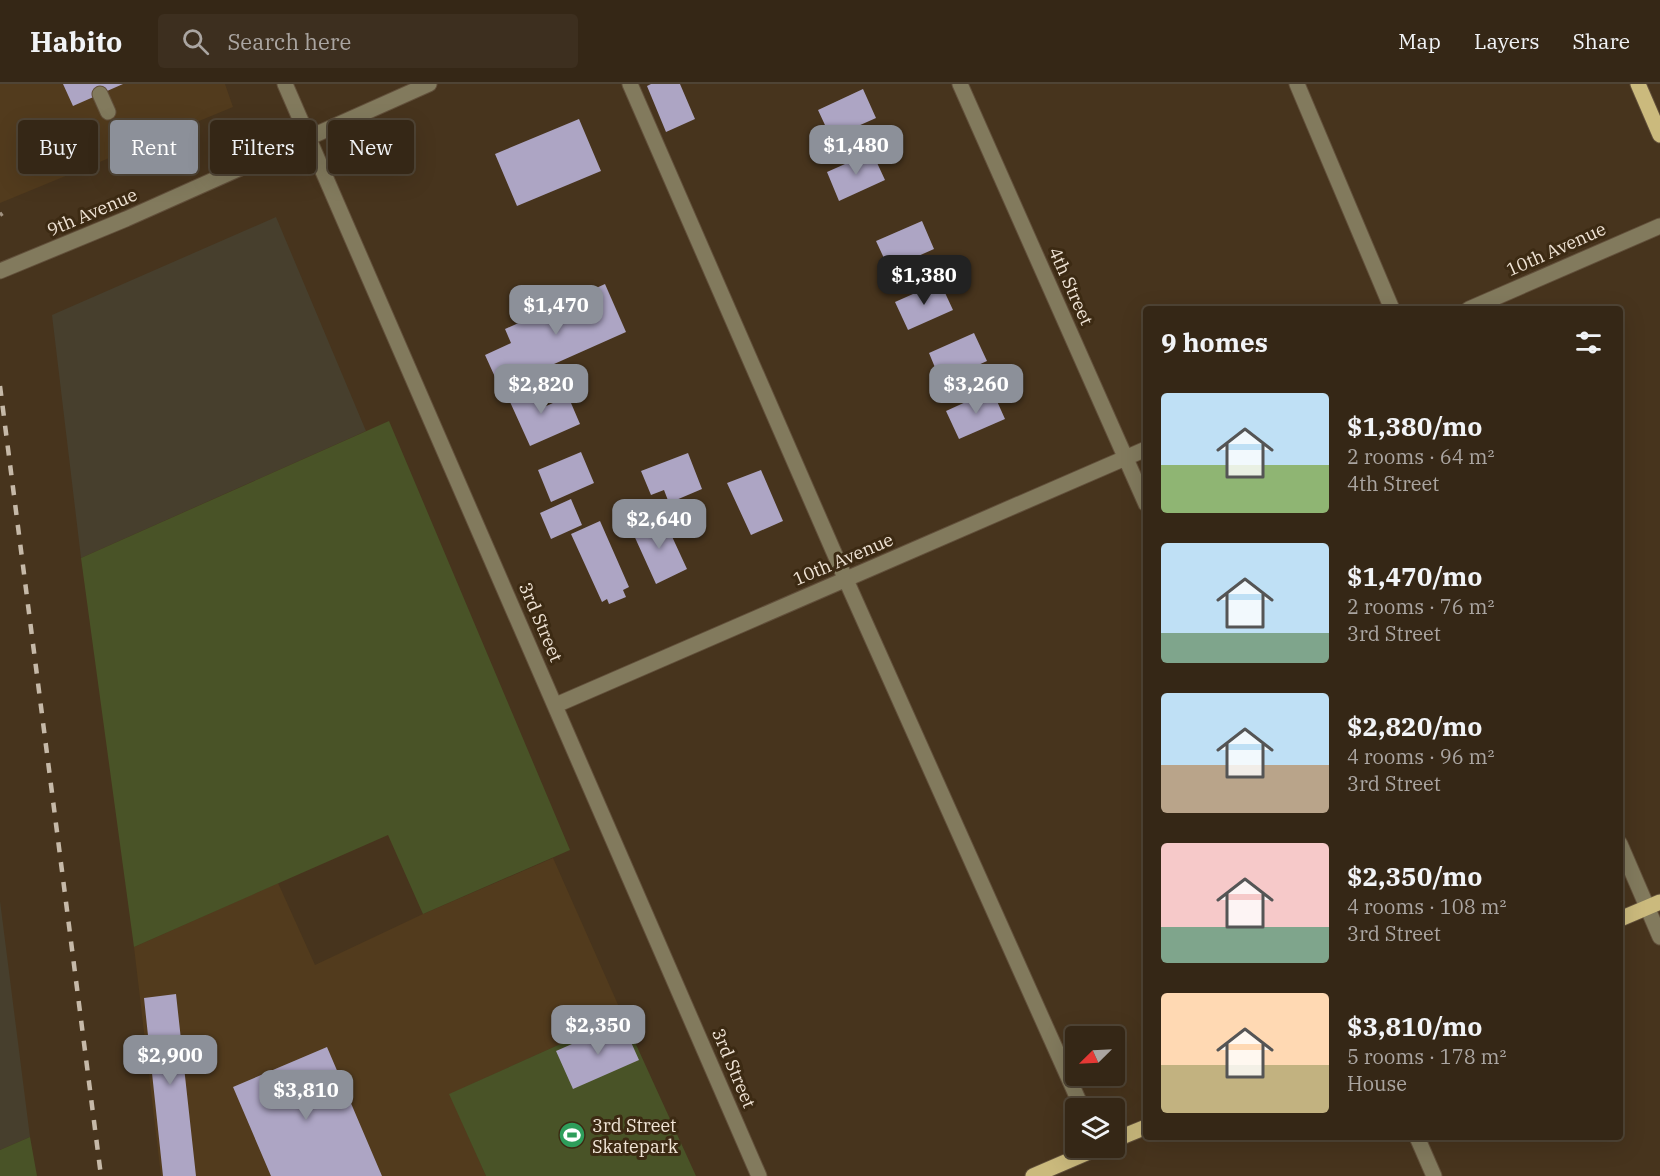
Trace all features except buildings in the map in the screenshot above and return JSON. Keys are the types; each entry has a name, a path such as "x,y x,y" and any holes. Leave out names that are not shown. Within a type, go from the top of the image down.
{"main road":[{"path":"1638,84 1660,135"},
{"path":"1623,919 1654,905"},
{"path":"1125,1136 1143,1128"},
{"path":"1033,1176 1075,1158"}],"street":[{"name":"3rd Street","path":"285,84 302,120"},
{"name":"9th Avenue","path":"316,133 429,84"},
{"path":"630,84 846,579 1078,1098"},
{"name":"4th Street","path":"960,84 1143,497"},
{"path":"1297,84 1391,306"},
{"path":"100,94 108,112"},
{"name":"3rd Street","path":"316,152 759,1176"},
{"name":"9th Avenue","path":"0,271 126,219 225,174"},
{"name":"10th Avenue","path":"1476,306 1660,226"},
{"name":"10th Avenue","path":"556,705 1143,450"},
{"path":"1623,849 1654,905 1660,937"},
{"path":"1418,1140 1434,1176"}],"shaded area":[{"path":"0,84 225,84 233,107 198,121 110,120 110,158 98,163 98,120 18,120 18,174 70,174 0,203"},
{"path":"276,217 366,431 81,558 52,315"},
{"path":"553,858 623,1016 450,1094 486,1176 161,1176 134,947 278,883 315,965 423,914"},
{"path":"0,901 30,1137 0,1150"}],"green space":[{"path":"389,421 570,850 423,914 388,835 134,947 81,558"},
{"name":"3rd Street Skatepark","path":"623,1016 696,1176 486,1176 449,1094"},
{"path":"30,1137 37,1176 0,1176 0,1150"}],"railway":[{"path":"0,386 101,1176"}],"place":[{"name":"3rd Street Skatepark","path":"572,1135"}]}
